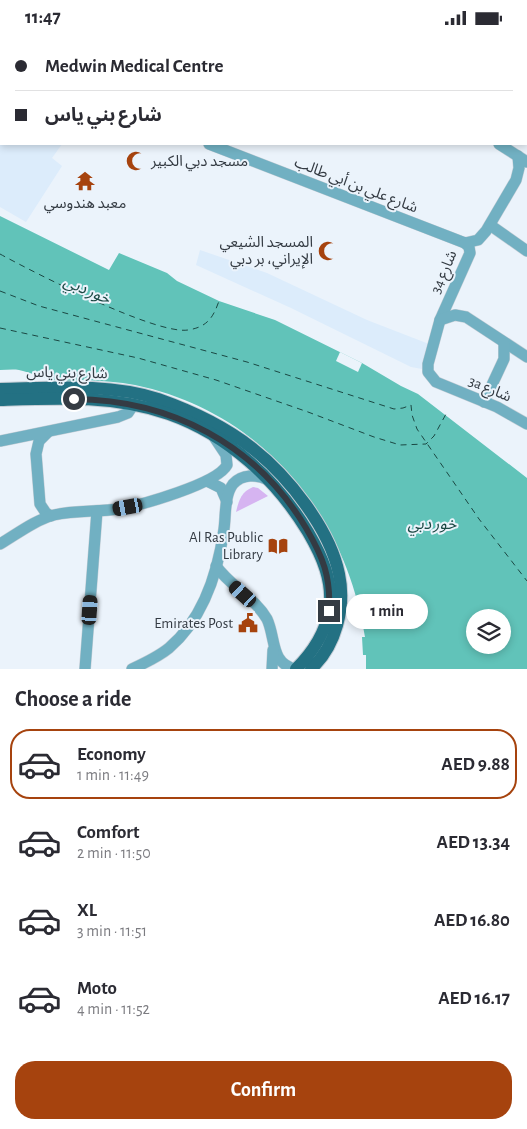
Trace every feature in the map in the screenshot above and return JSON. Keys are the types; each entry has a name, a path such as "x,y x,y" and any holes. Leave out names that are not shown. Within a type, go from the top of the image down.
{"main road":[{"name":"شارع بني ياس","path":"0,389 103,389 130,392 156,399 208,419 231,433 267,461 309,511 335,559 339,575 341,607 338,623 329,645 311,669"},
{"name":"شارع بني ياس","path":"0,400 86,399 134,405 172,415 213,435 245,457 273,483 301,519 322,559 328,576 330,593 329,611 324,628 311,652 296,669"}],"street":[{"name":"شارع علي بن أبي طالب","path":"212,145 465,243"},
{"path":"501,145 522,159"},
{"name":"شارع 34","path":"465,243 478,240 490,225 516,180 522,159"},
{"path":"490,225 527,251"},
{"name":"شارع 34","path":"440,384 432,380 427,368 440,320 470,253 469,247 465,243"},
{"path":"440,320 455,315 466,317 527,357"},
{"path":"484,402 504,359 504,343"},
{"name":"3a شارع","path":"440,384 484,402 527,424"},
{"path":"0,441 118,417 128,413 134,405"},
{"path":"49,431 39,441 36,454 40,504 46,513 51,516"},
{"path":"0,544 51,516 138,505 207,481 220,473 227,465 226,455 213,435"},
{"path":"132,669 159,655 183,634 198,612 216,566 223,535 227,502 232,485 239,479 256,475 273,483"},
{"path":"207,481 221,488 227,502"},
{"path":"85,669 97,511"},
{"path":"216,566 262,613 270,626 275,652 281,662 290,668 296,669"},
{"path":"209,587 223,584 235,587"},
{"path":"272,669 274,646"}],"shaded area":[{"path":"0,145 61,145 52,158 62,166 26,222 0,207"},
{"path":"200,250 267,273 367,320 429,344 422,369 411,367 291,308 196,265"},
{"path":"253,487 258,488 268,496 236,512 241,497"}],"water":[{"name":"خور دبي","path":"0,216 109,270 119,253 167,273 177,281 219,301 275,320 362,363 418,394 527,478 527,669 366,669 366,655 363,655 362,637 365,637 355,591 338,549 316,509 289,474 257,443 221,418 180,398 135,385 117,382 59,381 19,370 0,370"}],"pier":[{"path":"340,352 362,363 358,372 336,361"}],"ferry route":[{"path":"0,254 94,301 150,323 172,329 188,330 200,327 212,317 219,301"},
{"path":"0,291 39,306 247,362 394,409 411,405 417,429 479,519 527,581"},
{"path":"0,328 138,358 216,380 400,445 426,444 434,436 446,414"}],"place":[{"name":"مسجد دبي الكبير","path":"136,161"},
{"name":"معبد هندوسي","path":"85,181"},
{"name":"المسجد الشيعي الإيراني، بر دبي","path":"328,251"},
{"name":"Al Ras Public Library","path":"278,546"},
{"name":"Emirates Post","path":"248,623"}],"route":[{"path":"74,399 120,402 172,415 207,431 245,457 273,483 301,519 312,538 328,576 330,593 329,611"}]}
